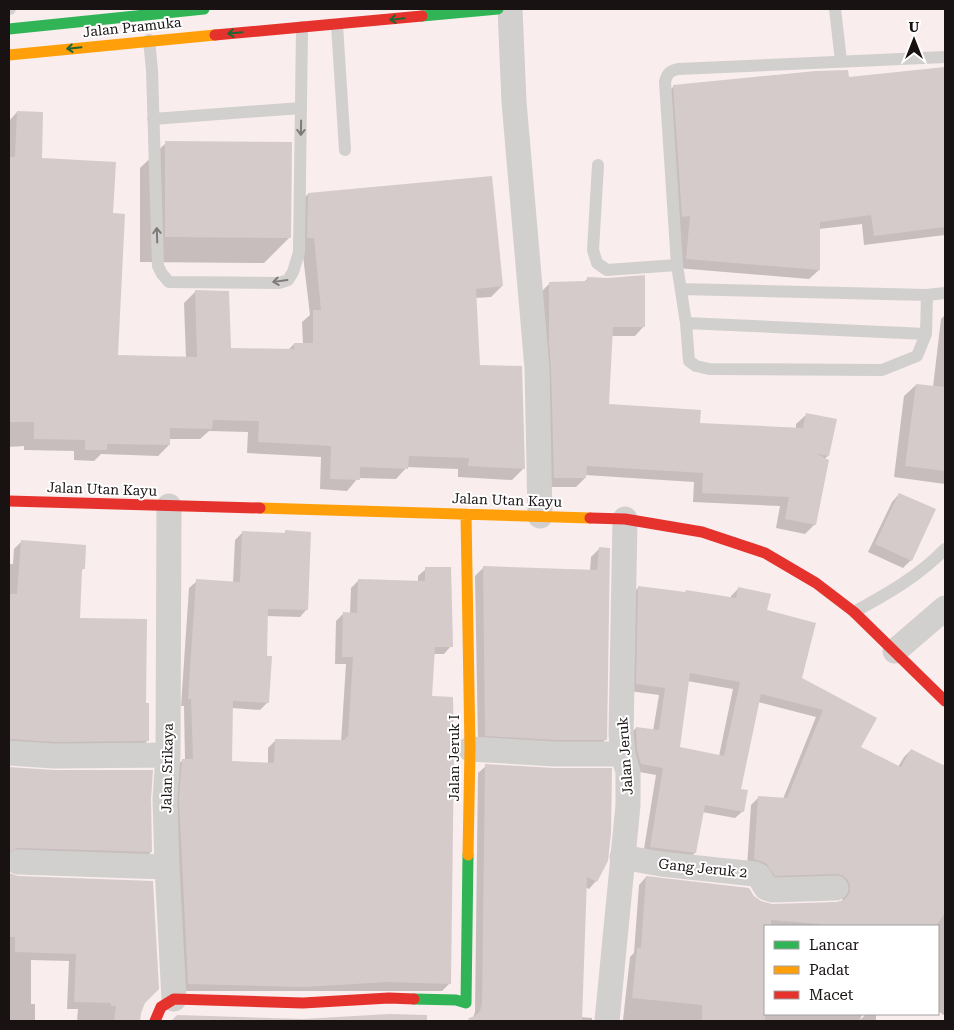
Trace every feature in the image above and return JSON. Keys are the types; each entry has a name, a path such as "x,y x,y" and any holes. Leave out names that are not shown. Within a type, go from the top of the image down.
{"street":[{"name":"Jalan Pramuka","path":"9,29 204,9"},
{"name":"Jalan Pramuka","path":"9,55 149,40 337,25 498,9"},
{"path":"510,9 514,102 537,368 540,516"},
{"name":"Jalan Utan Kayu","path":"9,501 625,519 702,532 765,553 816,583 854,612 945,700"},
{"name":"Jalan Srikaya","path":"169,506 168,755 166,799 167,867 174,1000"},
{"name":"Jalan Jeruk I","path":"174,1000 303,1003 389,998 456,1000 466,1003 470,750 466,514"},
{"name":"Jalan Jeruk","path":"607,1021 628,805 628,772 622,754 621,734 625,519"},
{"path":"895,651 945,608"},
{"path":"470,750 555,754 622,754"},
{"path":"9,753 54,756 168,755"},
{"name":"Gang Jeruk 2","path":"622,857 661,864 755,874 759,876 766,888 772,890 836,888"},
{"path":"18,862 167,867"},
{"path":"155,1021 156,1014 164,1004 174,1000"}],"lane":[{"path":"835,9 841,61"},
{"path":"337,25 345,150"},
{"path":"149,40 158,266 162,274 169,282 279,283 288,280 293,272 299,252 302,27"},
{"path":"927,296 926,334 917,356 882,370 709,369 696,366 689,361 686,323 677,265 665,82 670,72 678,69 945,57"},
{"path":"153,119 301,108"},
{"path":"598,164 593,250 597,263 607,270 677,265"},
{"path":"681,289 927,296 945,293"},
{"path":"686,323 926,334"},
{"path":"854,612 910,580 945,549"}],"building":[{"path":"945,67 945,227 874,236 871,215 820,222 820,270 686,259 690,216 682,217 673,85 816,71 848,70 849,77"},
{"path":"17,111 43,112 42,158 116,162 113,213 125,214 118,355 197,357 195,290 229,291 231,348 294,349 294,343 313,343 313,310 321,310 314,238 307,238 308,193 492,176 503,286 476,289 480,365 522,366 525,469 468,466 469,458 409,456 408,469 360,467 360,480 330,479 331,446 258,442 259,421 213,420 212,429 170,428 170,445 107,444 107,450 85,450 85,440 34,439 34,422 9,422 9,157 15,157"},
{"path":"165,141 292,142 291,238 165,237"},
{"path":"645,275 645,327 613,327 609,404 701,410 700,423 803,428 806,413 837,419 829,456 817,454 829,460 816,525 785,519 789,497 702,493 703,473 587,466 586,478 554,478 549,343 549,282 587,281 587,277 608,278"},
{"path":"916,384 945,387 945,471 905,466"},
{"path":"899,493 936,509 912,561 875,544"},
{"path":"285,530 311,532 308,610 268,609 267,656 272,656 269,703 233,701 232,761 274,763 275,739 345,740 348,737 353,657 342,657 343,612 357,613 358,579 425,581 425,567 451,567 453,647 435,647 432,696 453,697 451,984 388,982 303,987 188,984 179,799 182,759 193,759 191,699 188,699 196,579 240,582 242,531 285,533"},
{"path":"21,540 86,545 85,569 82,569 80,618 147,619 146,703 149,703 149,741 54,742 9,739 9,594 17,594"},
{"path":"599,547 610,548 607,740 555,740 485,736 483,566 597,570"},
{"path":"638,586 685,592 686,590 736,598 738,587 771,594 767,610 816,623 802,678 877,718 861,747 901,767 911,749 945,766 945,913 937,925 819,925 771,920 771,925 764,925 765,1021 702,1021 702,1005 632,998 637,948 641,948 646,876 749,888 754,896 761,901 772,904 836,902 844,900 849,894 850,887 848,880 842,875 836,874 775,876 766,863 754,859 758,796 787,798 823,710 761,694 741,789 748,790 744,812 705,805 696,853 650,847 663,768 641,764 637,751 636,727 659,730 665,688 636,684","holes":["690,673 740,682 724,756 680,747"]},
{"path":"485,764 554,768 612,768 611,833 608,861 597,882 587,877 582,1021 468,1021 469,1018 475,1016 480,1011 482,1003"},
{"path":"9,767 54,770 153,770 151,799 152,852 18,848 9,852"},
{"path":"9,873 18,876 153,881 159,989 145,1003 140,1021 114,1021 116,1006 111,1006 111,1003 74,1002 76,954 15,952 15,937 9,937"},
{"path":"389,1014 427,1015 427,1021 171,1021 177,1015 303,1019"}],"traffic: fast":[{"path":"9,29 204,9"},
{"path":"422,16 498,9"},
{"path":"414,999 456,1000 466,1003 468,855"}],"traffic: slow":[{"path":"9,55 215,35"},
{"path":"260,508 590,518"},
{"path":"466,514 470,749 468,855"}],"traffic: jam":[{"path":"215,35 422,16"},
{"path":"9,501 260,508"},
{"path":"590,518 625,519 702,532 765,553 816,583 854,612 945,701"},
{"path":"155,1021 161,1007 174,999 303,1003 389,998 414,999"}]}
